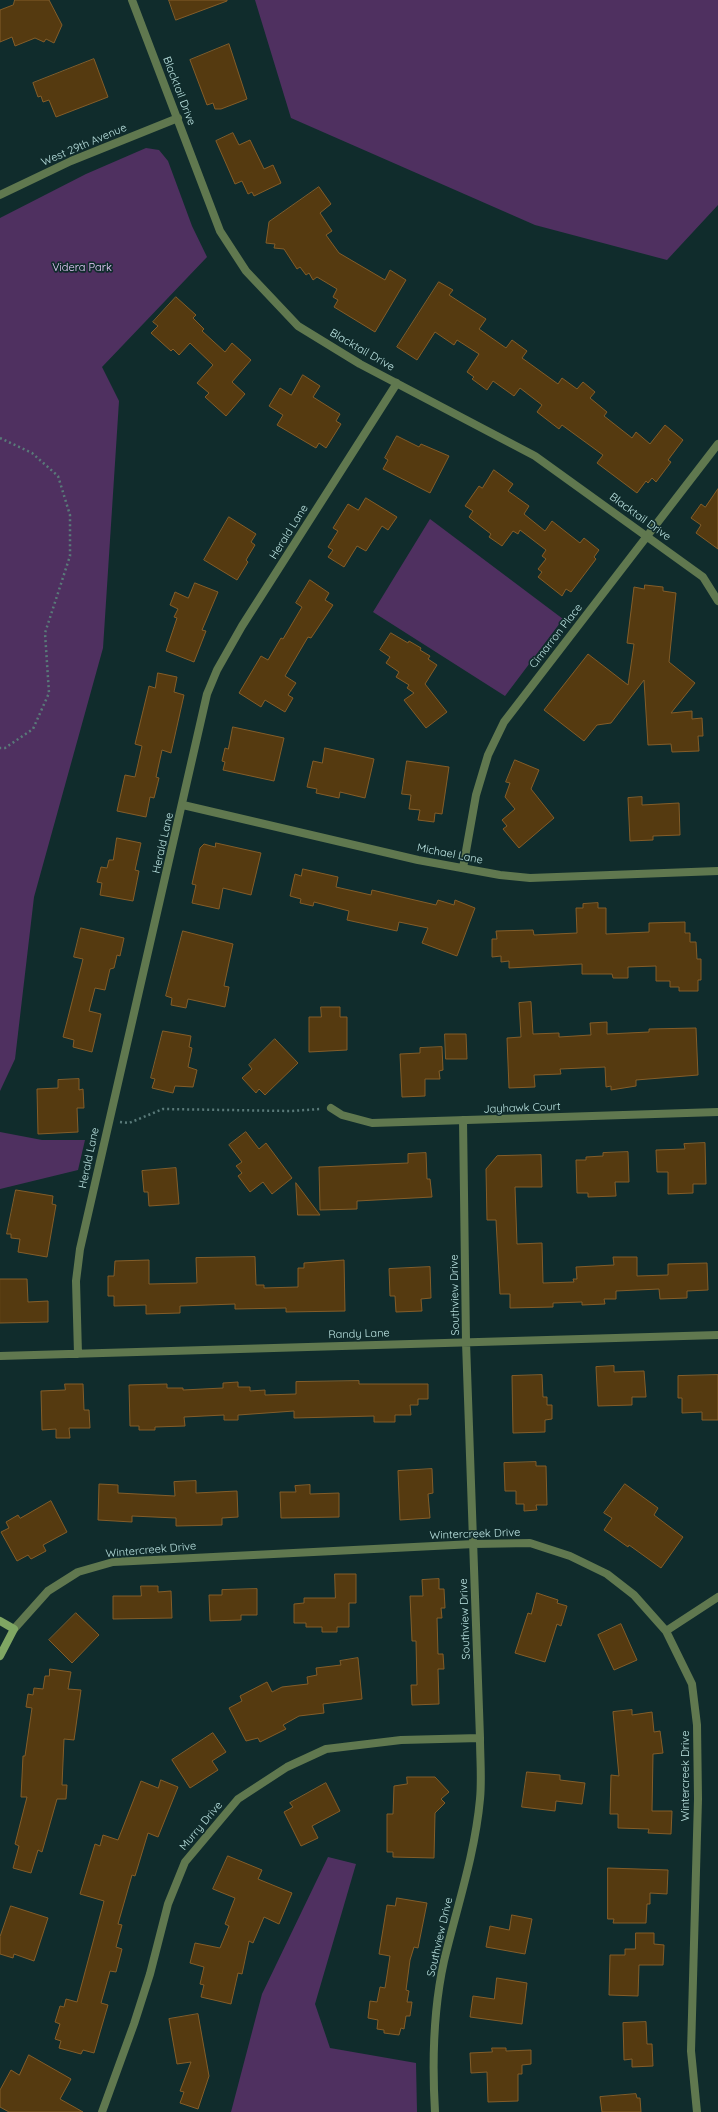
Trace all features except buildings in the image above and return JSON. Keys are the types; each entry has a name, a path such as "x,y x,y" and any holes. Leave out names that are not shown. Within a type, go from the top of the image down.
{"street":[{"name":"Blacktail Drive","path":"132,0 220,231 246,271 298,326 397,383 535,456 647,535 703,577 718,601"},
{"name":"West 29th Avenue","path":"0,196 71,161 178,118"},
{"name":"Herald Lane","path":"78,1354 77,1275 80,1249 183,805 207,694 217,670 242,626 397,383"},
{"name":"Cimarron Place","path":"463,868 476,794 488,755 504,722 718,444"},
{"name":"Michael Lane","path":"183,805 418,860 500,876 530,878 718,871"},
{"name":"Jayhawk Court","path":"331,1108 342,1115 372,1124 718,1112"},
{"name":"Southview Drive","path":"435,2112 433,2084 434,2027 444,1963 473,1847 480,1798 480,1738 466,1342 463,1120"},
{"name":"Randy Lane","path":"0,1356 718,1335"},
{"name":"Wintercreek Drive","path":"0,1656 14,1629 48,1591 78,1572 114,1562 474,1544 530,1543 570,1556 607,1574 634,1594 666,1631 692,1684 697,1725 698,1799 691,2051 697,2112"},
{"path":"666,1631 718,1596"},
{"path":"0,1620 14,1629"},
{"name":"Murry Drive","path":"102,2112 150,1974 168,1904 185,1862 238,1800 287,1767 326,1749 401,1740 480,1738"}],"path":[{"path":"0,438 32,453 58,476 70,515 70,556 45,634 49,692 33,729 5,748 0,748"},
{"path":"109,1119 129,1123 163,1109 291,1111 331,1108"}],"green space":[{"path":"255,0 718,0 718,205 667,260 535,225 291,118"},
{"name":"Videra Park","path":"146,148 159,150 168,161 192,226 207,257 102,367 119,401 103,648 34,897 15,1059 0,1091 0,218 86,174"},
{"path":"430,519 563,619 505,696 373,612"},
{"path":"0,1132 42,1140 85,1140 78,1170 0,1189"},
{"path":"328,1857 356,1864 315,2004 330,2048 416,2063 417,2112 231,2112 262,1994"}]}
